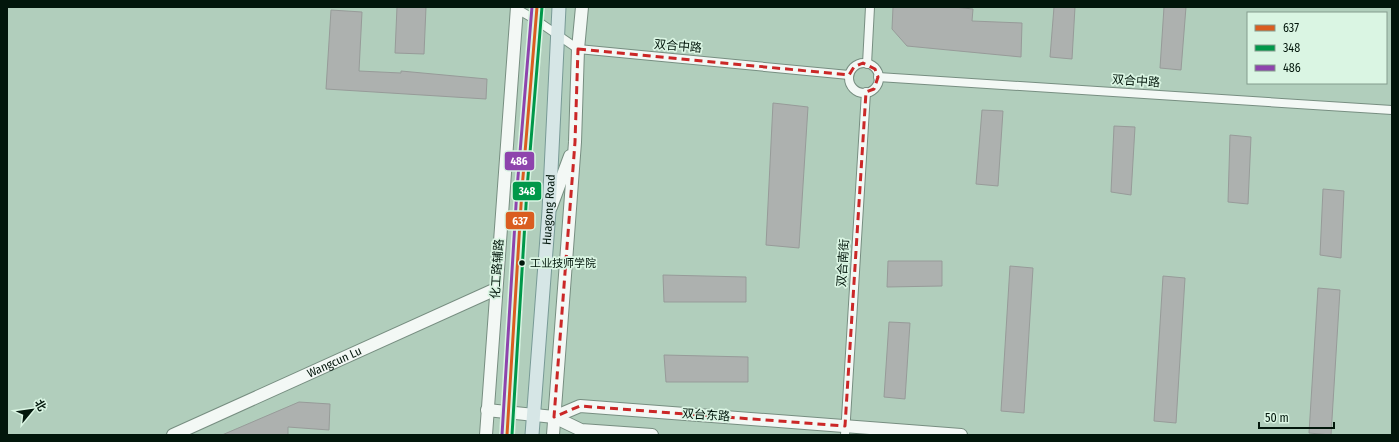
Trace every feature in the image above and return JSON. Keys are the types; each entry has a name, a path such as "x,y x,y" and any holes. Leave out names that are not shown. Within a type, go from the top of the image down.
{"main road":[{"name":"Huagong Road","path":"532,435 550,211 559,7"},
{"path":"506,435 522,189 537,13"}],"street":[{"path":"553,435 575,142 578,49 582,7"},
{"path":"867,64 870,7"},
{"path":"517,8 537,13 557,34 578,49"},
{"name":"化工路辅路","path":"486,435 517,8"},
{"name":"双合中路","path":"578,49 850,75"},
{"path":"858,64 867,64 875,68 878,77 874,89 866,92 857,91 853,88 850,84 850,75 854,67 858,64"},
{"name":"双合中路","path":"878,77 1392,110"},
{"name":"双合南街","path":"845,431 866,92"},
{"path":"550,211 575,142"},
{"name":"Wangcun Lu","path":"174,435 496,289"},
{"name":"双台东路","path":"554,417 580,406 845,431 961,435"},
{"path":"487,410 554,417 581,430 652,435"}],"highlighted area":[{"path":"578,49 849,75 854,67 863,63 875,69 878,77 874,89 866,92 845,426 580,406 554,417 575,142"}],"building":[{"path":"397,7 426,7 424,54 395,53"},
{"path":"893,7 954,7 973,9 972,21 1022,23 1021,57 907,46 892,29"},
{"path":"1054,7 1075,7 1072,59 1050,57"},
{"path":"1164,7 1186,7 1181,70 1160,68"},
{"path":"331,10 362,12 359,71 401,73 401,71 487,79 486,99 326,89"},
{"path":"773,103 808,107 799,248 766,245"},
{"path":"982,110 1003,111 998,186 976,184"},
{"path":"1114,126 1135,127 1131,195 1111,192"},
{"path":"1230,135 1251,137 1248,204 1228,202"},
{"path":"1323,189 1344,191 1341,258 1320,255"},
{"path":"888,261 942,261 942,286 887,287"},
{"path":"1010,266 1033,268 1024,413 1001,411"},
{"path":"663,275 746,277 746,302 664,302"},
{"path":"1163,276 1185,278 1176,423 1154,421"},
{"path":"1318,288 1340,290 1331,435 1309,433"},
{"path":"889,322 910,323 905,399 884,397"},
{"path":"664,355 748,357 748,382 666,382"},
{"path":"299,402 330,404 329,430 288,427 288,435 222,435"}],"transit line":[{"name":"486","path":"502,435 517,189 532,7"},
{"name":"637","path":"507,435 522,189 537,7"},
{"name":"348","path":"512,435 527,189 542,7"}],"place":[{"name":"工业技师学院","path":"522,263"}]}
